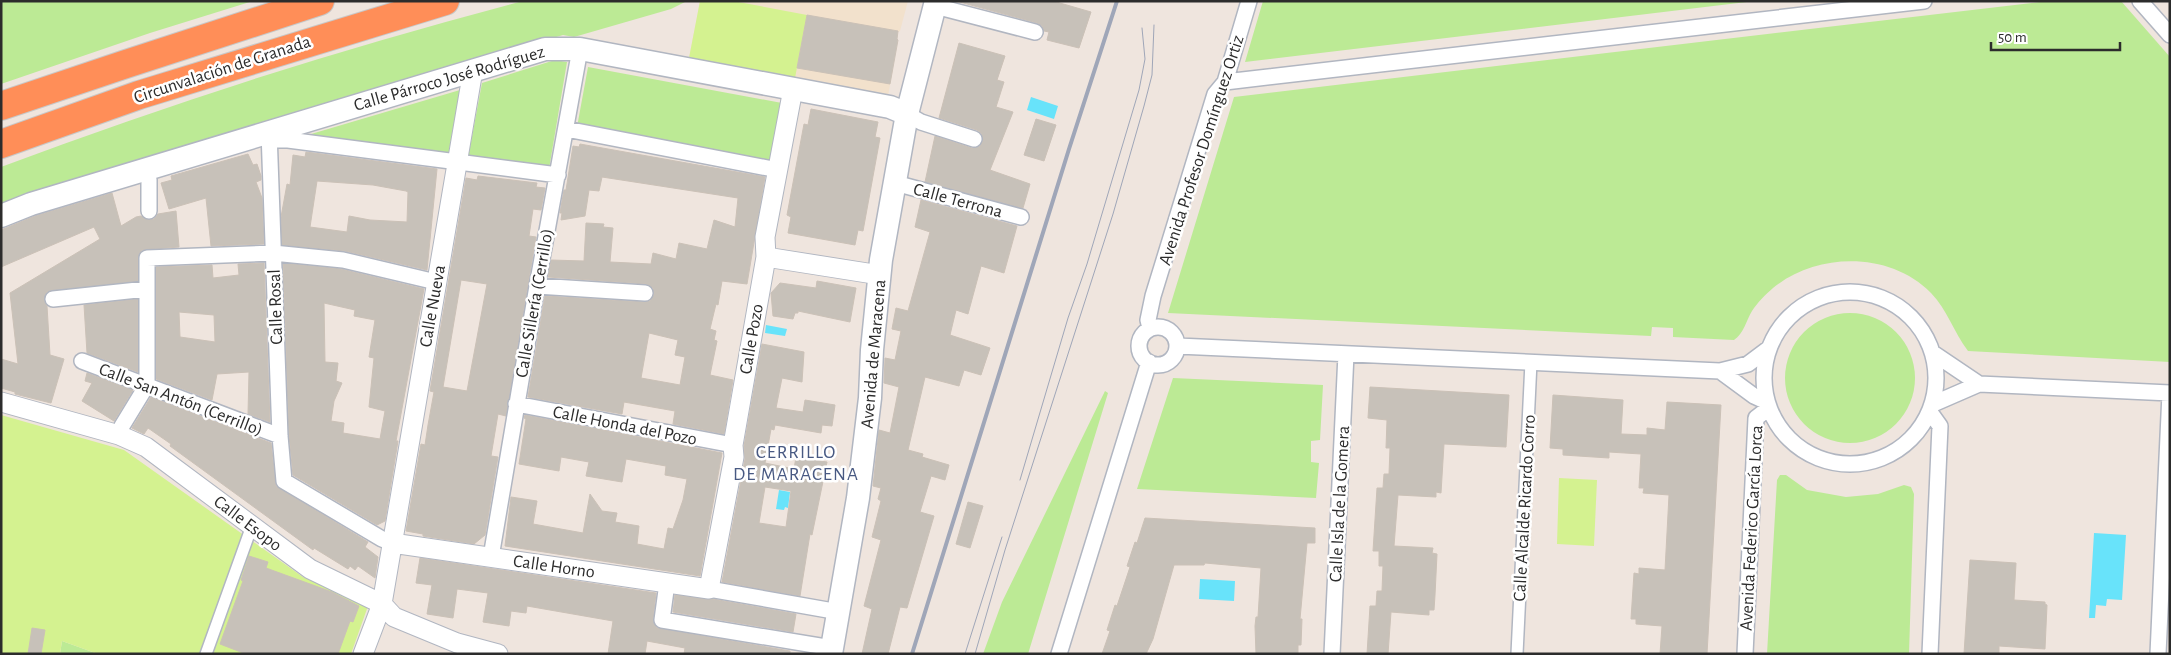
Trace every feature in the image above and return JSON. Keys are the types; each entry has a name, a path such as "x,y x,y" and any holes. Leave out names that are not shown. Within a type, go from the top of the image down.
{"highway":[{"name":"Circunvalación de Granada","path":"1,106 320,1"},
{"name":"Circunvalación de Granada","path":"1,144 139,94 445,1"}],"main road":[{"name":"Avenida de Maracena","path":"832,651 858,498 870,398 872,350 880,275 907,114 935,4"},
{"name":"Calle Párroco José Rodríguez","path":"1,216 31,204 146,168 269,136 473,70 545,49 580,49 890,106 907,114"}],"street":[{"name":"Avenida Profesor Domínguez Ortiz","path":"1150,328 1148,320 1166,254 1215,94 1225,82 1249,1"},
{"path":"1225,82 1924,1"},
{"path":"2140,1 2170,35"},
{"name":"Avenida de Maracena","path":"935,4 1035,32"},
{"name":"Calle Sillería (Cerrillo)","path":"491,557 516,404 580,49"},
{"name":"Calle Nueva","path":"392,542 473,70"},
{"name":"Calle Pozo","path":"709,589 734,457 733,445 766,257 766,237 793,89"},
{"path":"907,114 921,122 974,139"},
{"path":"566,130 778,170"},
{"name":"Calle Párroco José Rodríguez","path":"269,136 558,175"},
{"name":"Calle Rosal","path":"269,136 280,436 284,481"},
{"path":"146,168 149,180 149,212"},
{"name":"Calle Terrona","path":"895,182 1021,217"},
{"path":"119,436 122,426 147,385 147,258 273,253 343,260 436,282"},
{"path":"766,257 880,275"},
{"path":"537,286 645,293"},
{"path":"53,299 147,288"},
{"path":"1857,291 1883,297 1907,312 1923,330 1934,353 1937,376 1932,408 1918,433 1898,450 1873,462 1847,464 1820,459 1796,446 1780,428 1768,405 1764,383 1764,367 1768,349 1782,324 1803,305 1828,294 1857,291"},
{"path":"1162,327 1174,333 1178,346 1170,361 1160,364 1149,362 1141,353 1139,342 1150,328 1162,327"},
{"path":"1178,346 1720,372 1748,364 1768,349"},
{"path":"1934,353 1979,384"},
{"name":"Calle Isla de la Gomera","path":"1332,654 1346,354"},
{"name":"Calle San Antón (Cerrillo)","path":"82,361 280,436"},
{"path":"1059,654 1149,362"},
{"name":"Calle Alcalde Ricardo Corro","path":"1517,654 1532,362"},
{"path":"1720,372 1768,405"},
{"path":"1932,408 1979,384 2170,393 2166,546 2158,654"},
{"name":"Calle Esopo","path":"1,402 119,436 146,447 310,569 382,604 394,617 457,643 498,654"},
{"name":"Calle Honda del Pozo","path":"516,404 733,445"},
{"name":"Avenida Federico García Lorca","path":"1745,654 1756,418 1768,405"},
{"path":"1930,654 1940,426 1932,408"},
{"name":"Calle Horno","path":"284,481 382,539 392,542 709,589 839,612"},
{"path":"206,654 249,534"},
{"path":"363,654 382,604 392,542"},
{"path":"667,583 662,620 832,651"}],"shaded area":[{"path":"700,1 908,1 900,31 846,60 893,69 888,96 689,58"}],"green space":[{"path":"1,1 253,1 150,33 1,84"},
{"path":"523,1 687,1 671,9 574,37 563,35 78,181 1,209 1,167 65,143 260,77 391,37"},
{"path":"700,1 733,1 807,15 795,78 689,58"},
{"path":"1263,1 1755,1 1245,62"},
{"path":"2048,1 2121,1 2170,57 2170,362 1968,351 1937,300 1914,279 1895,269 1875,263 1853,261 1810,268 1791,276 1773,288 1759,302 1752,311 1743,330 1734,340 1673,337 1673,328 1652,327 1651,336 1168,313 1234,97"},
{"path":"555,60 567,62 549,169 468,158 482,83"},
{"path":"588,67 782,103 771,164 577,127"},
{"path":"460,90 448,156 301,137"},
{"path":"1850,313 1875,318 1896,332 1910,353 1915,378 1910,403 1896,424 1875,438 1850,443 1825,438 1804,424 1790,403 1785,378 1790,353 1804,332 1825,318"},
{"path":"1173,378 1323,385 1320,440 1311,441 1311,462 1319,463 1316,498 1137,489"},
{"path":"1105,391 1108,393 1028,654 983,654 1002,602"},
{"path":"1,415 124,450 303,577 368,606 351,654 98,654 62,641 60,654 1,654"},
{"path":"1780,475 1786,475 1807,490 1846,497 1878,494 1904,485 1911,487 1914,494 1909,654 1767,654 1777,480"},
{"path":"1559,478 1597,480 1594,546 1557,544"},
{"path":"62,641 98,654 60,654"}],"water":[{"path":"1031,97 1058,106 1054,119 1027,110"},
{"path":"766,325 787,329 785,336 765,333"},
{"path":"779,490 790,492 788,508 785,507 784,510 776,509"},
{"path":"2094,533 2126,535 2122,600 2107,599 2106,606 2096,605 2095,618 2089,618"},
{"path":"1200,579 1235,581 1234,601 1199,599"}],"building":[{"path":"956,1 1053,1 1091,12 1079,48 1047,40 1049,32 1044,31 1042,26 1037,23"},
{"path":"807,15 898,31 890,84 797,68"},
{"path":"959,43 1005,56 997,80 1004,82 996,107 1013,112 990,170 1030,184 1023,208 925,182 935,136 972,148 980,146 983,141 981,133 977,130 939,118"},
{"path":"811,109 878,122 875,137 880,138 863,231 858,230 855,245 788,233 791,217 787,215 804,124 808,125"},
{"path":"1036,119 1056,125 1044,161 1024,155"},
{"path":"580,144 765,177 747,284 722,281 718,305 716,304 710,329 716,331 714,340 717,341 710,375 733,380 724,434 673,424 675,411 624,402 622,414 528,397 545,296 644,302 650,301 654,294 653,288 646,284 548,277 551,260 584,261 586,223 604,224 603,227 613,228 610,262 651,264 653,253 676,259 679,243 707,249 714,220 735,227 738,198 602,177 599,191 589,190 585,216 561,220 562,213 560,213 564,190 566,190 573,146 579,147","holes":["649,333 678,340 675,355 685,357 680,385 641,378"]},
{"path":"306,152 437,169 427,270 345,251 282,245 281,217 287,184 290,185 293,155 305,157","holes":["317,181 373,185 408,192 407,222 370,220 349,216 347,232 310,227"]},
{"path":"248,154 253,165 257,164 261,176 261,180 256,182 262,198 264,244 211,246 206,198 169,209 161,183 172,180 171,176"},
{"path":"478,176 537,183 536,187 545,188 541,210 533,209 529,236 536,237 506,416 498,414 491,456 498,457 485,535 474,544 423,536 423,534 406,531 421,444 425,445 434,392 430,391 466,178 477,180","holes":["461,280 487,284 467,391 443,387"]},
{"path":"112,193 121,226 136,217 141,216 149,220 154,219 158,214 176,211 179,247 142,250 138,258 138,281 47,292 44,300 47,306 50,355 64,359 51,403 15,394 15,392 1,388 1,359 18,364 10,293 100,239 94,227 1,267 1,230 35,216"},
{"path":"921,200 1017,226 1004,273 981,266 968,314 956,310 950,335 990,348 981,375 964,370 959,386 925,377 908,450 923,454 922,457 949,465 945,480 931,476 920,512 934,516 907,608 900,607 888,654 862,654 872,609 864,606 881,540 872,537 881,501 878,499 881,488 873,486 879,430 890,433 899,387 884,383 885,358 895,360 901,331 892,329 896,308 908,311 930,232 915,227"},
{"path":"264,263 270,422 248,414 249,372 217,374 212,400 156,379 156,267 212,265 213,278 239,275 238,264","holes":["179,312 214,315 215,342 180,337"]},
{"path":"283,263 341,269 424,289 396,441 398,441 385,521 377,525 293,475 289,435","holes":["324,303 355,310 354,316 375,320 369,357 374,358 369,407 385,411 380,439 343,433 344,423 331,421 334,401 342,383 336,381 338,363 325,362"]},
{"path":"817,281 856,288 850,322 798,311 793,319 773,316 771,293 780,283 816,288"},
{"path":"138,299 138,372 87,353 84,305"},
{"path":"762,344 804,352 802,382 782,378 776,408 803,412 805,400 835,405 832,426 822,425 821,433 775,425 774,430 771,429 765,463 794,469 796,457 827,462 812,535 810,534 800,596 722,582 745,459 744,446","holes":["765,487 791,491 786,527 759,523"]},
{"path":"87,373 133,390 114,421 82,401 92,383 85,381"},
{"path":"1370,387 1509,395 1506,447 1444,444 1441,493 1436,492 1436,497 1398,495 1394,546 1433,548 1432,553 1437,554 1435,595 1434,610 1429,610 1429,615 1391,612 1388,654 1367,654 1370,606 1376,606 1377,591 1382,591 1383,566 1379,566 1379,551 1373,551 1377,488 1383,488 1384,474 1389,474 1390,448 1386,448 1387,420 1368,418"},
{"path":"1553,395 1623,400 1621,434 1647,435 1647,428 1665,430 1667,402 1721,405 1707,654 1660,654 1662,626 1636,624 1636,619 1631,619 1634,573 1639,574 1639,568 1665,570 1669,495 1643,493 1644,488 1639,488 1641,454 1609,452 1609,458 1563,455 1563,449 1550,448"},
{"path":"151,397 271,443 276,486 368,542 365,547 378,557 375,578 358,566 355,570 350,566 348,569 314,548 313,550 148,428 144,434 132,428"},
{"path":"525,415 722,453 700,576 505,546 511,497 537,501 533,524 583,533 590,494 602,511 617,513 615,522 639,526 637,544 664,549 668,528 673,529 683,500 687,479 665,475 666,466 626,459 622,482 586,476 589,462 561,457 559,471 519,464"},
{"path":"968,502 983,506 970,548 956,544"},
{"path":"1145,518 1315,528 1315,543 1307,543 1300,619 1302,619 1301,645 1298,645 1298,654 1256,654 1255,626 1256,617 1258,617 1261,568 1205,563 1204,565 1174,565 1153,639 1146,654 1102,654 1110,631 1107,630 1115,605 1117,606 1130,567 1127,566"},
{"path":"249,556 268,562 266,568 332,592 359,606 353,622 350,621 338,654 246,654 220,644 243,581 241,580"},
{"path":"420,558 656,593 653,619 657,628 790,651 790,654 684,654 685,648 647,641 645,654 608,654 613,621 527,606 526,613 511,611 509,626 483,622 488,593 457,589 453,618 427,614 432,585 416,583"},
{"path":"1970,560 2016,563 2014,600 2045,602 2047,605 2045,649 1999,646 1999,654 1964,654"},
{"path":"675,595 713,599 796,614 793,632 673,612"},
{"path":"32,628 45,630 41,654 28,654"}],"tram line":[{"path":"975,654 1005,550 1113,214 1144,106 1152,75 1154,25"},
{"path":"1020,480 1139,90 1145,59 1142,28"},
{"path":"965,654 1002,537"}],"railway":[{"path":"912,654 1117,1"}],"district":[{"name":"CERRILLO DE MARACENA","path":"796,462"}]}
